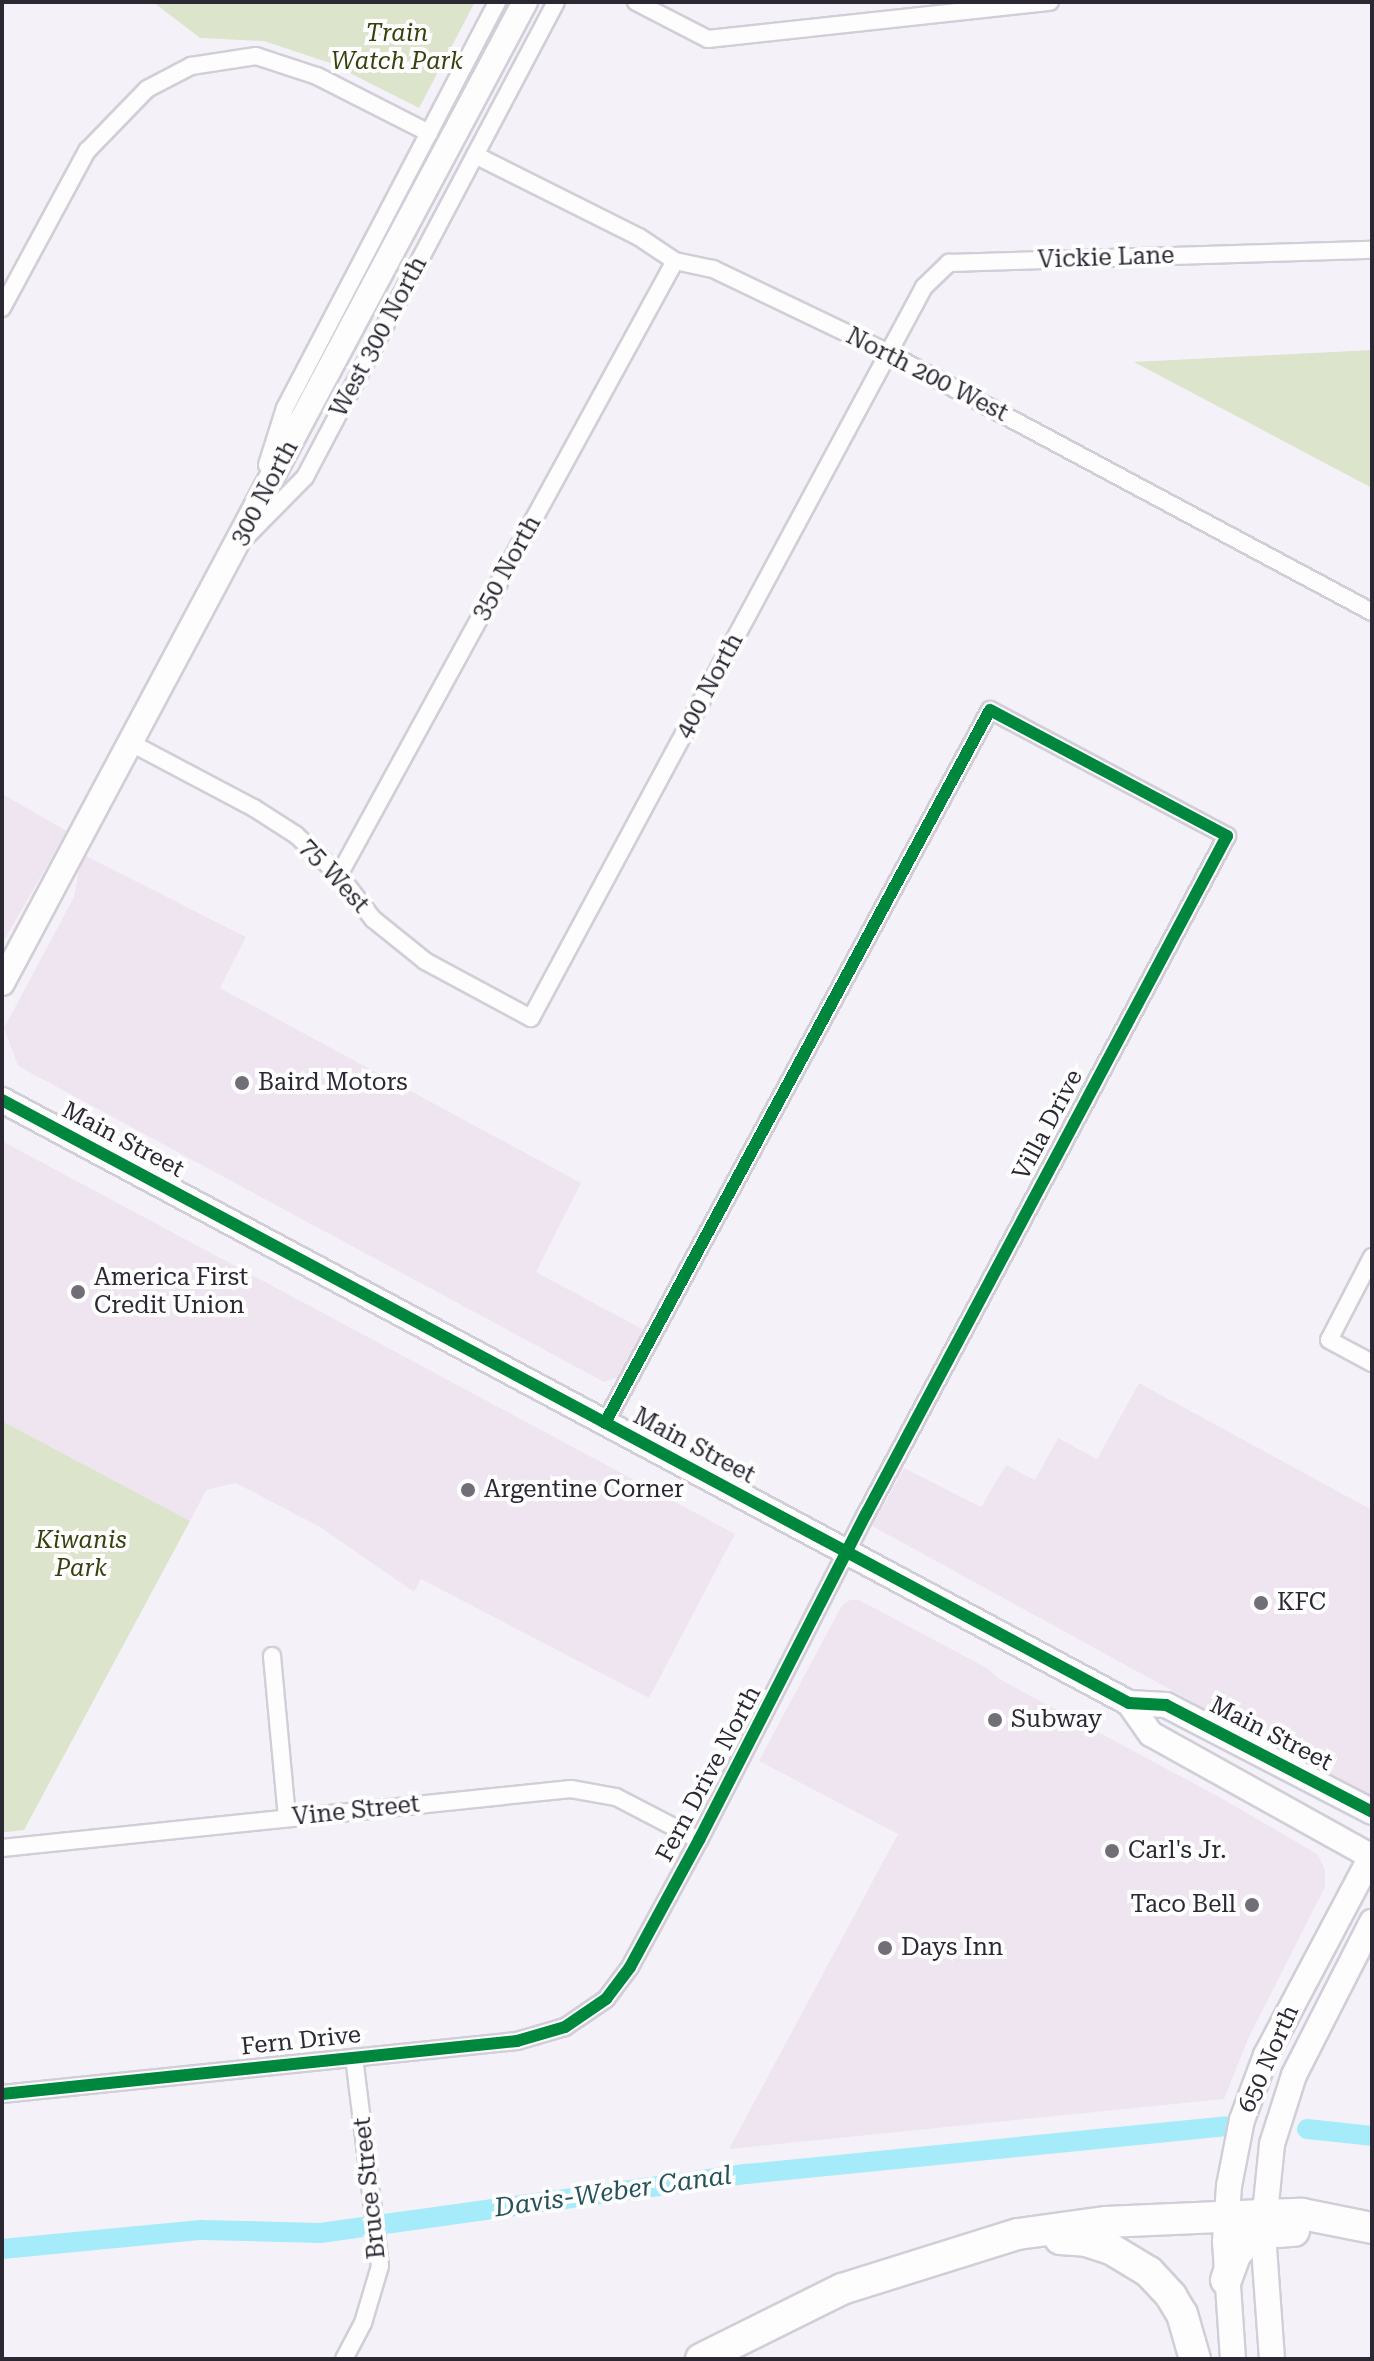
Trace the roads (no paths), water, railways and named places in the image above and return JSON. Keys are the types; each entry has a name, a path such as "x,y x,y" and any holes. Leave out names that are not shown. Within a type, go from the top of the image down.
{"highway":[{"path":"1226,2280 1237,2251 1264,2211"},
{"path":"701,2359 842,2289 1018,2234 1070,2226 1264,2211 1302,2214 1372,2228"},
{"path":"968,2249 1066,2239 1111,2249 1149,2272 1171,2296 1190,2333 1195,2359"}],"main road":[{"name":"300 North","path":"2,983 525,2"},
{"name":"Main Street","path":"2,1100 1129,1703 1166,1705 1372,1812"},
{"name":"Main Street","path":"1129,1703 1151,1734 1372,1856"},
{"name":"650 North","path":"1233,2359 1226,2280 1226,2215 1238,2138 1258,2075 1372,1856"},
{"name":"650 North","path":"1272,2359 1264,2211 1272,2144 1290,2084 1372,1922"}],"street":[{"name":"West 300 North","path":"237,546 273,450 285,408 497,2"},
{"name":"West 300 North","path":"237,546 305,477 556,2"},
{"path":"636,2 708,39 1050,2"},
{"path":"2,308 87,151 147,89 191,66 256,56 317,76 429,133"},
{"name":"North 200 West","path":"475,155 639,237 675,261 713,269 888,353 1372,612"},
{"name":"Vickie Lane","path":"888,353 924,287 949,263 1372,250"},
{"name":"350 North","path":"339,875 675,261"},
{"name":"400 North","path":"531,1018 888,353"},
{"name":"Villa Drive","path":"605,1423 990,710 1227,836 848,1554"},
{"name":"75 West","path":"131,743 254,808 296,835 339,875 373,919 425,961 531,1018"},
{"path":"1372,1257 1329,1340 1372,1363"},
{"name":"Fern Drive North","path":"598,2007 630,1967 848,1554"},
{"path":"272,1656 287,1818"},
{"name":"Vine Street","path":"2,1848 583,1789 624,1800 699,1840"},
{"name":"Fern Drive","path":"2,2094 528,2039 565,2027 598,2007"},
{"name":"Bruce Street","path":"344,2359 363,2323 380,2266 354,2058"}],"waterway":[{"name":"Davis-Weber Canal","path":"2,2249 201,2230 320,2233 747,2174 1225,2126"},
{"name":"Davis-Weber Canal","path":"1307,2129 1372,2136"}],"place":[{"name":"Baird Motors","path":"242,1083"},
{"name":"America First Credit Union","path":"78,1292"},
{"name":"Argentine Corner","path":"468,1490"},
{"name":"KFC","path":"1261,1603"},
{"name":"Subway","path":"995,1720"},
{"name":"Carl's Jr.","path":"1112,1851"},
{"name":"Taco Bell","path":"1252,1905"},
{"name":"Days Inn","path":"885,1948"}],"park label":[{"name":"Train Watch Park","path":"397,48"},
{"name":"Kiwanis Park","path":"81,1555"}]}
